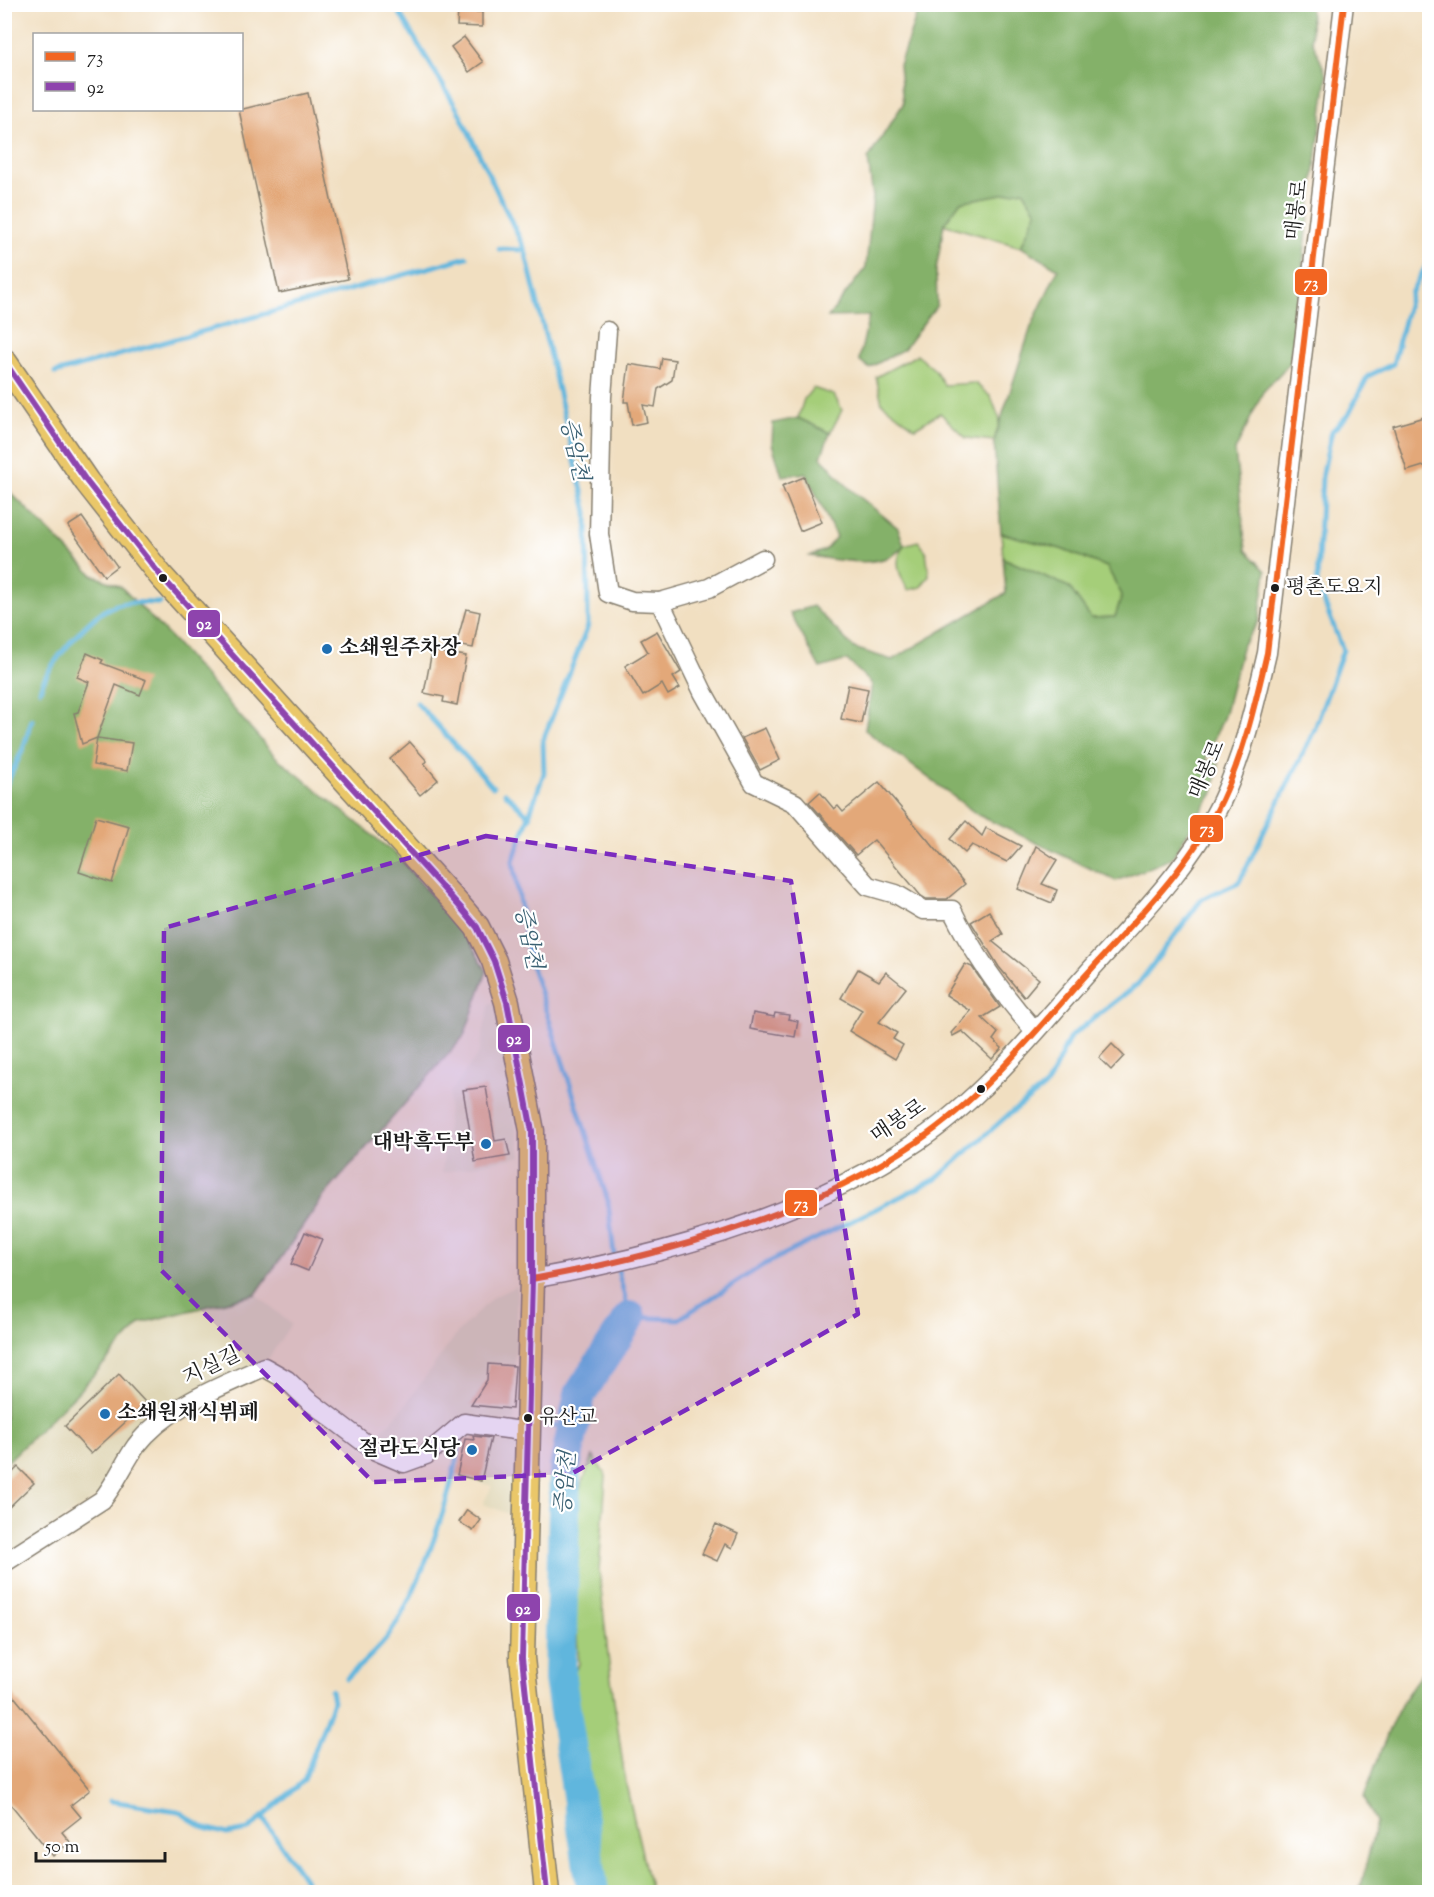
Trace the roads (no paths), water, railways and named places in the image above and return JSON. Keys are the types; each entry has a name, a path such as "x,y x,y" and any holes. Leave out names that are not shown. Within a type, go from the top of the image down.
{"main road":[{"path":"4,361 87,482 160,576 477,927 494,961 507,1002 532,1131 532,1279 522,1658 547,1893"}],"street":[{"name":"매봉로","path":"532,1279 576,1271 651,1252 808,1202 919,1141 975,1094 1035,1031 1181,867 1221,802 1248,730 1267,653 1344,4"},
{"path":"607,331 602,397 599,534 608,593 632,601 660,602 709,588 763,559"},
{"path":"660,602 702,692 754,783 795,803 868,886 896,894 923,910 952,910 968,943 1006,1000 1035,1031"},
{"name":"지실길","path":"4,1563 102,1500 136,1447 153,1428 199,1396 264,1367 287,1380 308,1400 374,1450 404,1463 426,1455 464,1423 529,1432"}],"waterway":[{"path":"394,4 459,112 525,250 587,512 588,626 543,740 544,773 513,861 529,958 608,1201 614,1255 630,1317 679,1319 763,1265 936,1179 1007,1116 1047,1085 1070,1037 1139,983 1202,899 1239,882 1314,731 1343,650 1317,584 1322,477 1332,431 1348,415 1368,376 1393,364 1411,293 1430,259"},
{"path":"499,249 525,250"},
{"path":"55,373 467,257"},
{"path":"40,690 59,656 79,632 100,614 115,605 134,602 160,603"},
{"path":"417,703 493,787"},
{"path":"4,789 23,749 32,720"},
{"path":"505,793 530,817"},
{"name":"증암천","path":"593,1892 560,1679 565,1467 580,1394 630,1317"},
{"path":"549,1425 573,1428"},
{"path":"347,1678 385,1641 412,1592 434,1540 450,1487 460,1439"},
{"path":"110,1801 178,1811 202,1827 227,1834 248,1830 304,1780 333,1701 331,1690"},
{"path":"262,1817 313,1892"}],"place":[{"name":"평촌도요지","path":"1275,588"},
{"name":"소쇄원주차장","path":"327,649"},
{"name":"대박흑두부","path":"486,1144"},
{"name":"소쇄원채식뷔페","path":"105,1414"},
{"name":"유산교","path":"528,1418"},
{"name":"절라도식당","path":"472,1450"}]}
